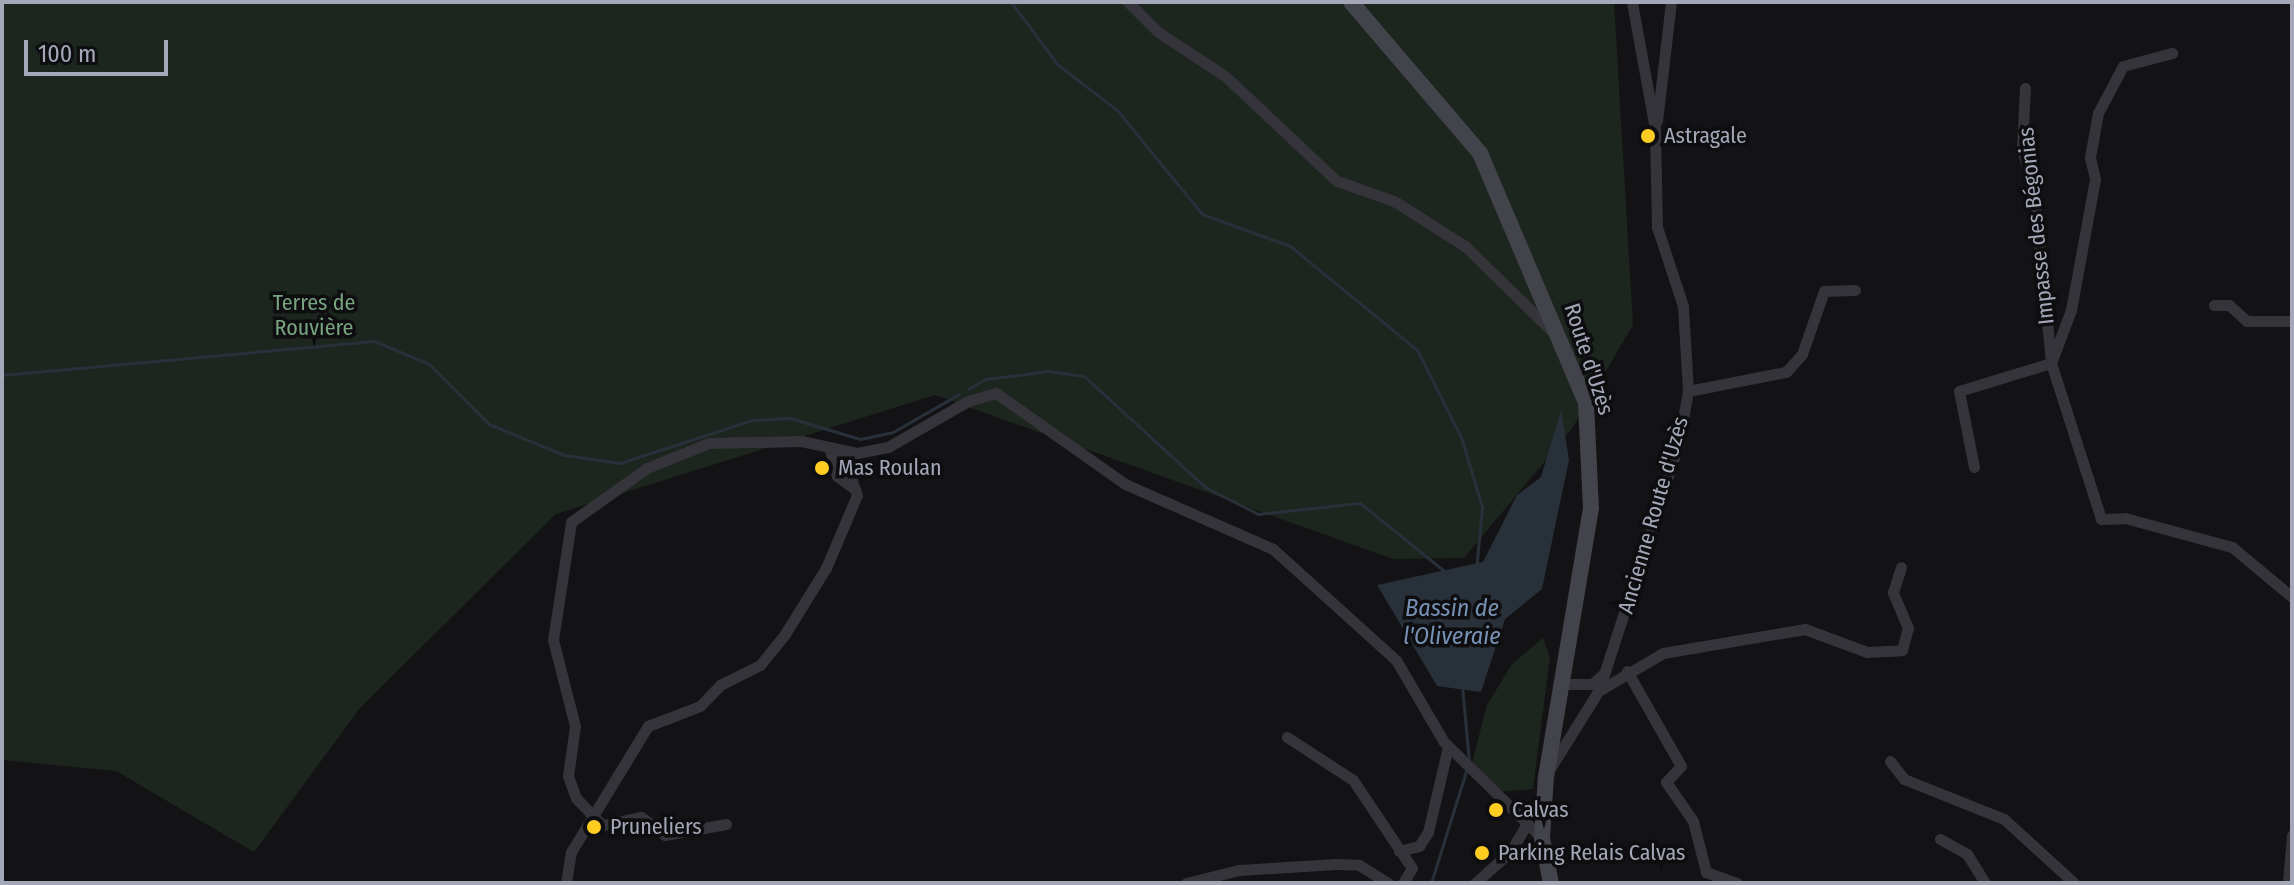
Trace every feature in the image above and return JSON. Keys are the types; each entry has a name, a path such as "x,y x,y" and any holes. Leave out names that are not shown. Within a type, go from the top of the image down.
{"main road":[{"name":"Route d'Uzès","path":"1351,2 1472,142 1524,247 1586,403 1593,451 1591,508 1559,684 1546,776 1542,838 1551,883"}],"street":[{"path":"1128,2 1158,32 1225,76 1337,181 1427,219 1561,339"},
{"name":"Ancienne Route d'Uzès","path":"1546,776 1599,690 1678,446 1688,391 1681,293 1657,227 1655,129 1632,2"},
{"path":"1655,129 1671,2"},
{"name":"Impasse des Bégonias","path":"2051,363 2071,310 2090,208 2098,113 2123,66 2172,53"},
{"name":"Impasse des Bégonias","path":"2025,88 2022,148 2034,192 2051,363 2101,519 2125,518 2232,547 2292,597"},
{"path":"1518,302 1533,296 1524,247"},
{"path":"1688,391 1786,372 1802,354 1824,291 1855,290"},
{"path":"1518,302 1550,310"},
{"path":"2214,305 2229,305 2247,321 2292,321"},
{"path":"1532,315 1550,310"},
{"path":"1974,467 1959,391 2051,363"},
{"path":"595,821 568,776 575,726 554,627 571,522 647,468 709,443 801,441 835,450 888,447 984,394 1011,398 1125,484 1273,549 1396,660 1448,747 1542,838"},
{"path":"566,883 571,852 595,821 648,726 700,706 720,685 760,665 785,634 826,568 855,490 835,450"},
{"path":"1599,690 1627,671 1663,653 1815,629 1867,652 1889,654 1909,643 1893,592 1901,567"},
{"path":"1559,684 1578,686 1606,670"},
{"path":"1627,671 1681,766 1666,782 1693,821 1706,872 1737,883"},
{"path":"1578,686 1589,706"},
{"path":"1556,705 1581,716"},
{"path":"1287,737 1353,780 1412,868 1403,883"},
{"path":"1399,851 1419,846 1428,832 1448,747"},
{"path":"1890,761 1904,779 1996,813 2074,883"},
{"path":"595,821 641,817 665,835 726,824"},
{"path":"1475,883 1510,852 1526,825"},
{"path":"2288,883 2292,835"},
{"path":"1940,839 1967,854 1985,883"},
{"path":"1186,883 1239,870 1336,864 1359,865 1388,883"}],"green space":[{"name":"Terres de Rouvière","path":"2,2 1614,2 1633,325 1571,430 1464,558 1393,559 935,395 556,514 360,708 254,852 116,771 2,760"},
{"name":"Bassin de l'Oliveraie","path":"1543,638 1550,657 1533,789 1496,792 1471,766 1487,705 1512,664"}],"water":[{"name":"Bassin de l'Oliveraie","path":"1561,410 1569,460 1542,589 1505,619 1481,692 1437,686 1377,585 1483,562 1517,495 1541,477"}],"waterway":[{"path":"1011,2 1058,65 1117,110 1202,214 1290,246 1417,350 1461,437 1482,507 1476,571"},
{"path":"2,375 374,341 429,364 489,424 564,455 620,463 752,420 790,418 860,439 893,432 959,394"},
{"path":"968,389 985,379 1049,371 1084,376 1205,487 1258,514 1360,503 1448,574"},
{"path":"1462,686 1469,761"},
{"path":"1431,883 1467,768"}],"place":[{"name":"Astragale","path":"1648,136"},
{"name":"Mas Roulan","path":"822,468"},
{"name":"Calvas","path":"1496,810"},
{"name":"Pruneliers","path":"594,827"},
{"name":"Parking Relais Calvas","path":"1482,853"}]}
